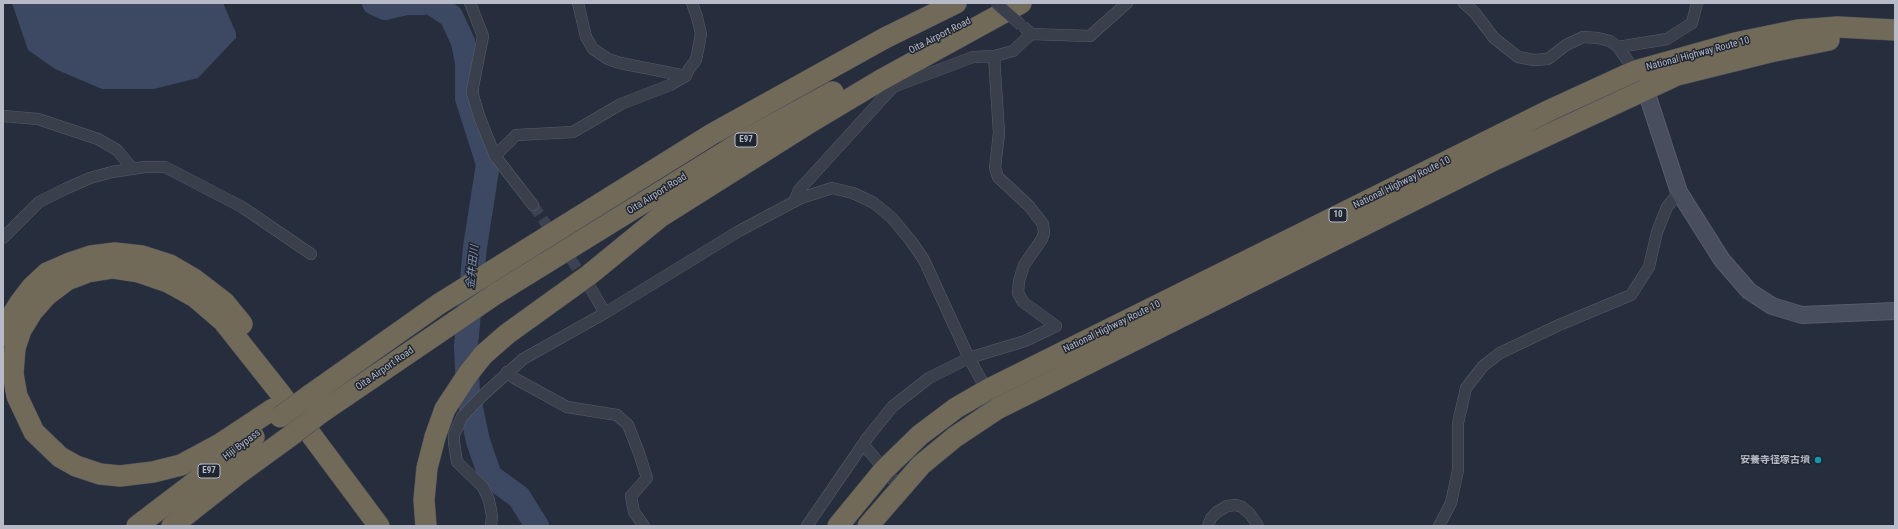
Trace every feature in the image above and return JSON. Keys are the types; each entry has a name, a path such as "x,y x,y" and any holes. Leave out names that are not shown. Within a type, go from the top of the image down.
{"highway":[{"name":"Hiji Bypass","path":"137,526 306,391 439,304 712,134 885,38 956,3"},
{"name":"Oita Airport Road","path":"322,412 440,330 494,295 743,141 931,40 1008,3"},
{"path":"426,526 424,500 428,468 435,438 445,409 453,395 483,355 507,334 589,275 660,217 809,123 881,80 1021,3"},
{"name":"National Highway Route 10","path":"838,526 884,470 920,435 956,408 986,390 1550,110 1635,71 1734,43 1798,30 1838,27 1895,30"},
{"name":"National Highway Route 10","path":"868,526 921,465 955,437 997,409 1490,162 1678,75 1819,41 1859,38 1895,30"},
{"path":"3,335 8,322 32,286 47,273 70,263 91,256 115,253 142,256 170,265 194,279 224,302 253,336 290,383 392,526"},
{"path":"277,413 181,465 153,472 120,476 100,474 76,466 60,457 34,432 17,396 13,374 15,348 21,330 32,312 47,295 66,280 88,272 113,268 139,272 168,282 195,297 223,321 280,393 379,526"},
{"name":"Hiji Bypass","path":"172,526 238,474 322,412"}],"street":[{"path":"470,3 483,36 472,92 479,116 495,156 533,205"},
{"path":"578,3 586,37 594,49 608,59 620,63 686,76"},
{"path":"495,156 516,135 573,132 621,104 670,85 686,76 696,60 701,34 698,17 692,3"},
{"path":"996,3 1022,25 1030,34 1090,36 1127,3"},
{"path":"1464,3 1475,13 1494,38 1518,56 1534,60 1548,59 1566,45 1583,37 1598,38 1610,41 1618,47 1635,71 1646,91 1679,192 1722,260 1749,290 1772,306 1802,315 1895,311"},
{"path":"1618,47 1668,39 1692,23 1697,3"},
{"path":"794,202 799,190 894,87 973,58 994,56 1013,51 1030,34"},
{"path":"807,526 863,444 893,406 929,378 969,358 1025,341 1056,326 1023,302 1018,293 1019,281 1024,265 1042,239 1044,232 1037,215 998,177 995,168 999,127 994,56"},
{"path":"3,116 38,119 98,139 117,150 132,168"},
{"path":"3,238 39,202 90,178 132,168 165,167 242,207 311,254"},
{"path":"491,526 492,516 489,500 483,487 465,470 455,456 454,435 462,417 482,396 523,359 606,313 739,231 794,202 832,188 853,193 869,200 892,218 911,241 924,260 969,358 997,409"},
{"path":"1443,524 1451,503 1456,476 1458,423 1466,388 1483,366 1500,353 1559,325 1630,295 1649,267 1659,226 1667,207 1679,192"},
{"path":"591,289 606,313"},
{"path":"507,372 514,378 567,407 617,415 628,425 647,478 631,496 634,512 644,526"},
{"path":"863,444 900,488"},
{"path":"1208,526 1211,518 1217,512 1227,506 1236,505 1242,507 1250,514 1258,526"}],"water":[{"path":"12,3 223,3 236,33 236,38 198,78 154,89 102,89 55,69 28,50"}],"waterway":[{"name":"金井田川","path":"374,3 385,8 406,3 423,3"},
{"name":"金井田川","path":"431,3 451,16 463,42 467,63 467,98 488,164 475,247 466,346 468,394 478,441 490,476 519,497 537,526"}],"tunnel":[{"path":"533,205 586,281"}],"place":[{"name":"安養寺径塚古墳","path":"1818,460"}]}
